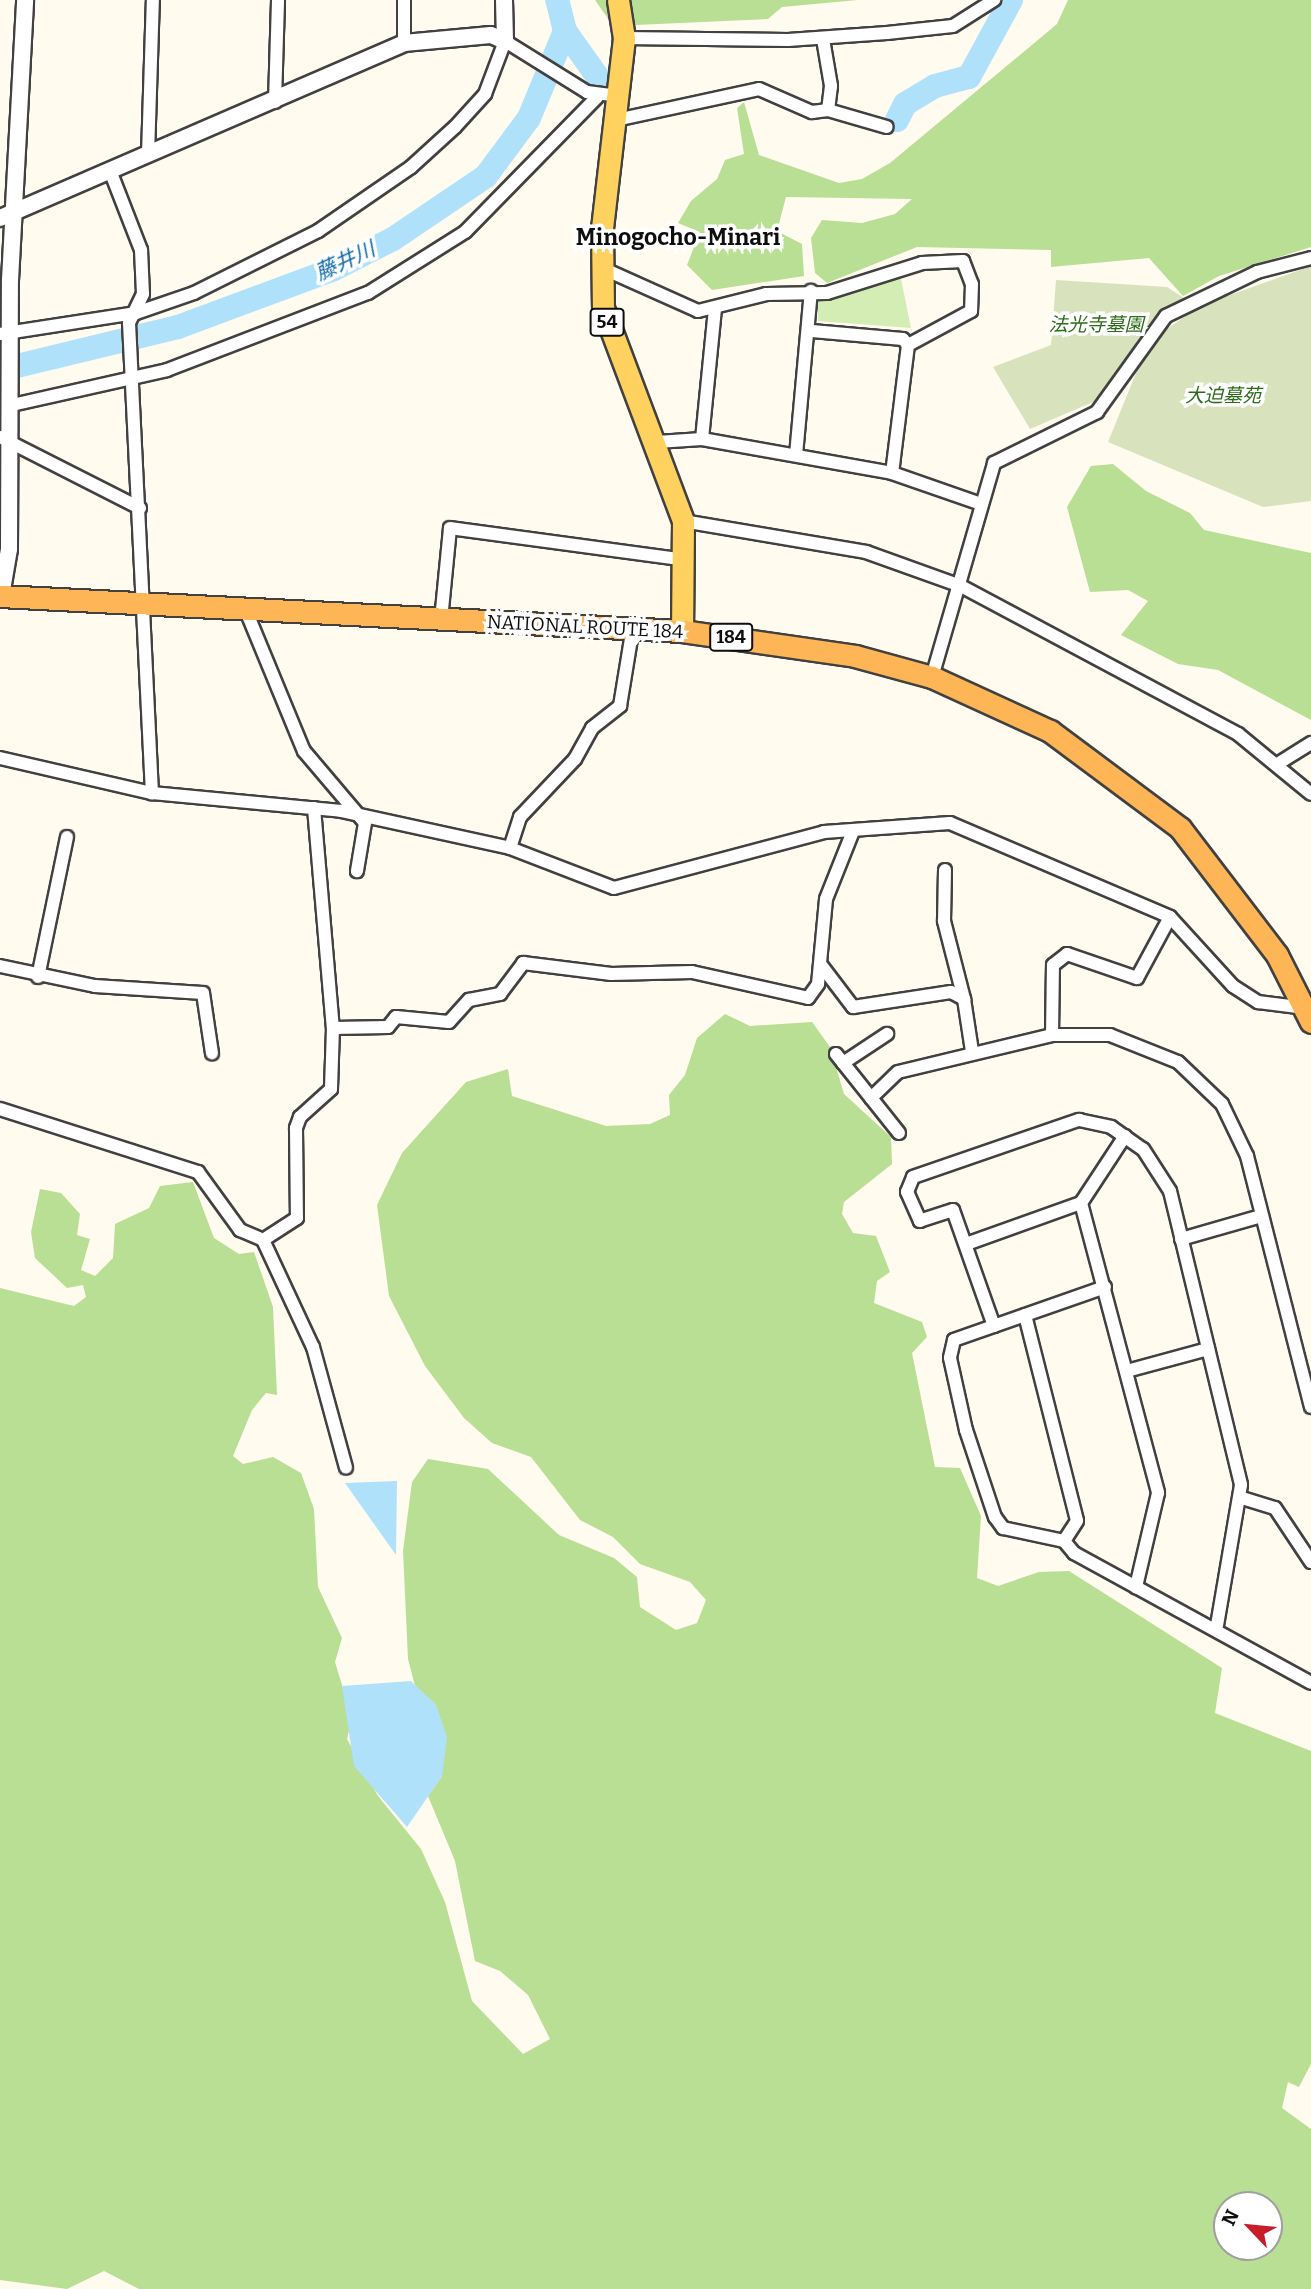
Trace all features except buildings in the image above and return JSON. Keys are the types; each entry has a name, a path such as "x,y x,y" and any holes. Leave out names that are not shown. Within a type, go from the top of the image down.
{"highway":[{"name":"NATIONAL ROUTE 184","path":"1,596 247,613 682,631 855,656 932,677 1050,731 1180,828 1232,889 1309,1012"}],"main road":[{"name":"54","path":"618,0 624,38 602,268 603,308 614,347 657,442 683,522 687,560 682,631"}],"street":[{"path":"1,596 6,440 12,400 8,217 25,0"},
{"path":"148,155 153,0"},
{"path":"275,102 278,0"},
{"path":"404,0 404,43"},
{"path":"9,334 133,318 264,260 411,167 485,94 512,46 504,0"},
{"path":"624,38 823,39 953,26 994,0"},
{"path":"8,217 275,102 404,43 491,35 592,95 619,96"},
{"path":"823,39 831,86 828,110"},
{"path":"616,120 759,89 812,112 828,110 887,127"},
{"path":"12,400 135,372 294,326 416,267 508,194 592,95"},
{"path":"111,173 141,250 143,294 133,318 152,793"},
{"path":"932,677 961,586 993,463 1097,412 1166,316 1257,272 1311,258"},
{"path":"602,268 698,311 715,309 766,294 811,291 827,293 922,263 963,261 972,284 971,311 908,345"},
{"path":"796,455 812,331 811,291"},
{"path":"702,439 715,309"},
{"path":"812,331 903,339 908,345 892,473"},
{"path":"657,442 702,439 892,473 981,505"},
{"path":"6,440 140,508"},
{"path":"683,522 866,552 961,586 1238,734 1279,763 1311,794"},
{"path":"441,620 450,528 687,560"},
{"path":"247,613 304,751 360,818 357,871"},
{"path":"510,848 520,817 568,767 592,728 620,706 633,627"},
{"path":"1279,763 1311,743"},
{"path":"0,758 152,793 314,808 510,848 614,888 824,832 962,825 1170,917 1233,986 1258,1002 1309,1012"},
{"path":"263,1240 297,1218 296,1128 300,1117 331,1090 333,1028 314,808"},
{"path":"333,1028 387,1027 396,1017 449,1022 469,1000 500,994 523,963 611,974 692,972 799,1001 818,984 826,898 853,831"},
{"path":"38,976 67,837"},
{"path":"945,870 944,921 964,999 972,1051"},
{"path":"1052,1035 1053,965 1067,954 1137,978 1170,917"},
{"path":"821,965 853,1007 951,992 964,999"},
{"path":"0,966 38,976 202,993 212,1053"},
{"path":"887,1034 840,1059 899,1133"},
{"path":"871,1098 898,1072 972,1051 1052,1035 1141,1042 1206,1084 1244,1147 1311,1408"},
{"path":"0,1109 198,1172 240,1230 263,1240 313,1347 346,1468"},
{"path":"994,1326 969,1243 953,1210 919,1222 907,1192 913,1177 1058,1122 1100,1124 1125,1136 1160,1170 1181,1239 1242,1498 1217,1626"},
{"path":"969,1243 1081,1203 1125,1136"},
{"path":"1081,1203 1158,1493 1136,1587"},
{"path":"1181,1239 1261,1216"},
{"path":"1105,1287 954,1340 950,1358 966,1430 1003,1528 1064,1541 1136,1587 1217,1626 1308,1678"},
{"path":"1025,1315 1077,1521 1064,1541"},
{"path":"1127,1371 1208,1349"},
{"path":"1242,1498 1275,1508 1311,1562"}],"green space":[{"path":"595,0 858,0 782,7 768,19 613,26"},
{"path":"1068,0 1311,0 1311,247 1219,276 1183,296 1149,258 1051,267 1051,250 917,247 827,283 815,273 811,238 822,220 862,223 895,214 912,199 786,197 777,231 802,244 804,276 712,290 687,265 700,232 678,223 691,201 717,179 725,160 744,154 737,108 744,102 759,155 839,183 862,179 890,163 1057,24"},
{"name":"大迫墓苑","path":"1311,266 1311,501 1263,507 1108,442 1149,341 1202,305"},
{"path":"900,274 911,328 818,321 818,296"},
{"name":"法光寺墓園","path":"1056,280 1167,287 1187,300 1139,338 1100,399 1030,429 993,367 1051,345"},
{"path":"1113,464 1146,491 1190,513 1204,530 1311,553 1311,720 1218,670 1178,664 1121,635 1148,601 1128,590 1090,592 1067,507 1091,466"},
{"path":"725,1014 750,1026 812,1022 830,1047 844,1094 891,1137 892,1164 844,1202 842,1214 853,1233 876,1236 890,1272 877,1281 874,1303 922,1322 927,1337 912,1353 935,1467 960,1468 981,1516 977,1578 998,1586 1039,1572 1069,1571 1222,1668 1215,1713 1311,1751 1311,2064 1299,2087 1288,2082 1282,2108 1311,2129 1311,2289 139,2289 104,2271 67,2289 0,2280 0,1288 74,1306 86,1297 83,1285 67,1288 35,1258 31,1232 40,1189 61,1193 80,1214 77,1235 90,1239 81,1270 95,1276 113,1258 115,1224 149,1208 160,1186 193,1182 214,1238 239,1254 254,1252 273,1307 277,1395 266,1393 252,1410 233,1456 243,1464 273,1457 301,1473 314,1509 318,1587 342,1638 335,1662 352,1718 347,1739 378,1796 421,1849 445,1902 472,2001 523,2054 550,2039 528,1995 500,1971 475,1961 455,1861 428,1796 442,1776 436,1705 415,1686 408,1659 403,1551 412,1482 428,1459 488,1469 559,1535 614,1558 637,1577 640,1607 676,1630 697,1623 706,1600 690,1582 640,1564 613,1537 580,1520 531,1457 492,1443 464,1418 425,1366 389,1296 377,1205 402,1153 466,1082 508,1069 512,1096 606,1126 650,1124 670,1115 669,1095 685,1075 697,1038"}],"water":[{"path":"397,1481 396,1555 345,1483"},
{"path":"411,1681 436,1705 447,1737 442,1776 407,1827 354,1766 342,1686"}],"waterway":[{"name":"藤井川","path":"0,370 178,327 334,269 393,239 486,176 529,118 565,31 557,0"},
{"path":"897,120 905,104 935,86 969,77 1011,0"},
{"path":"565,31 600,80"}],"district":[{"name":"Minogocho-Minari","path":"678,237"}]}
